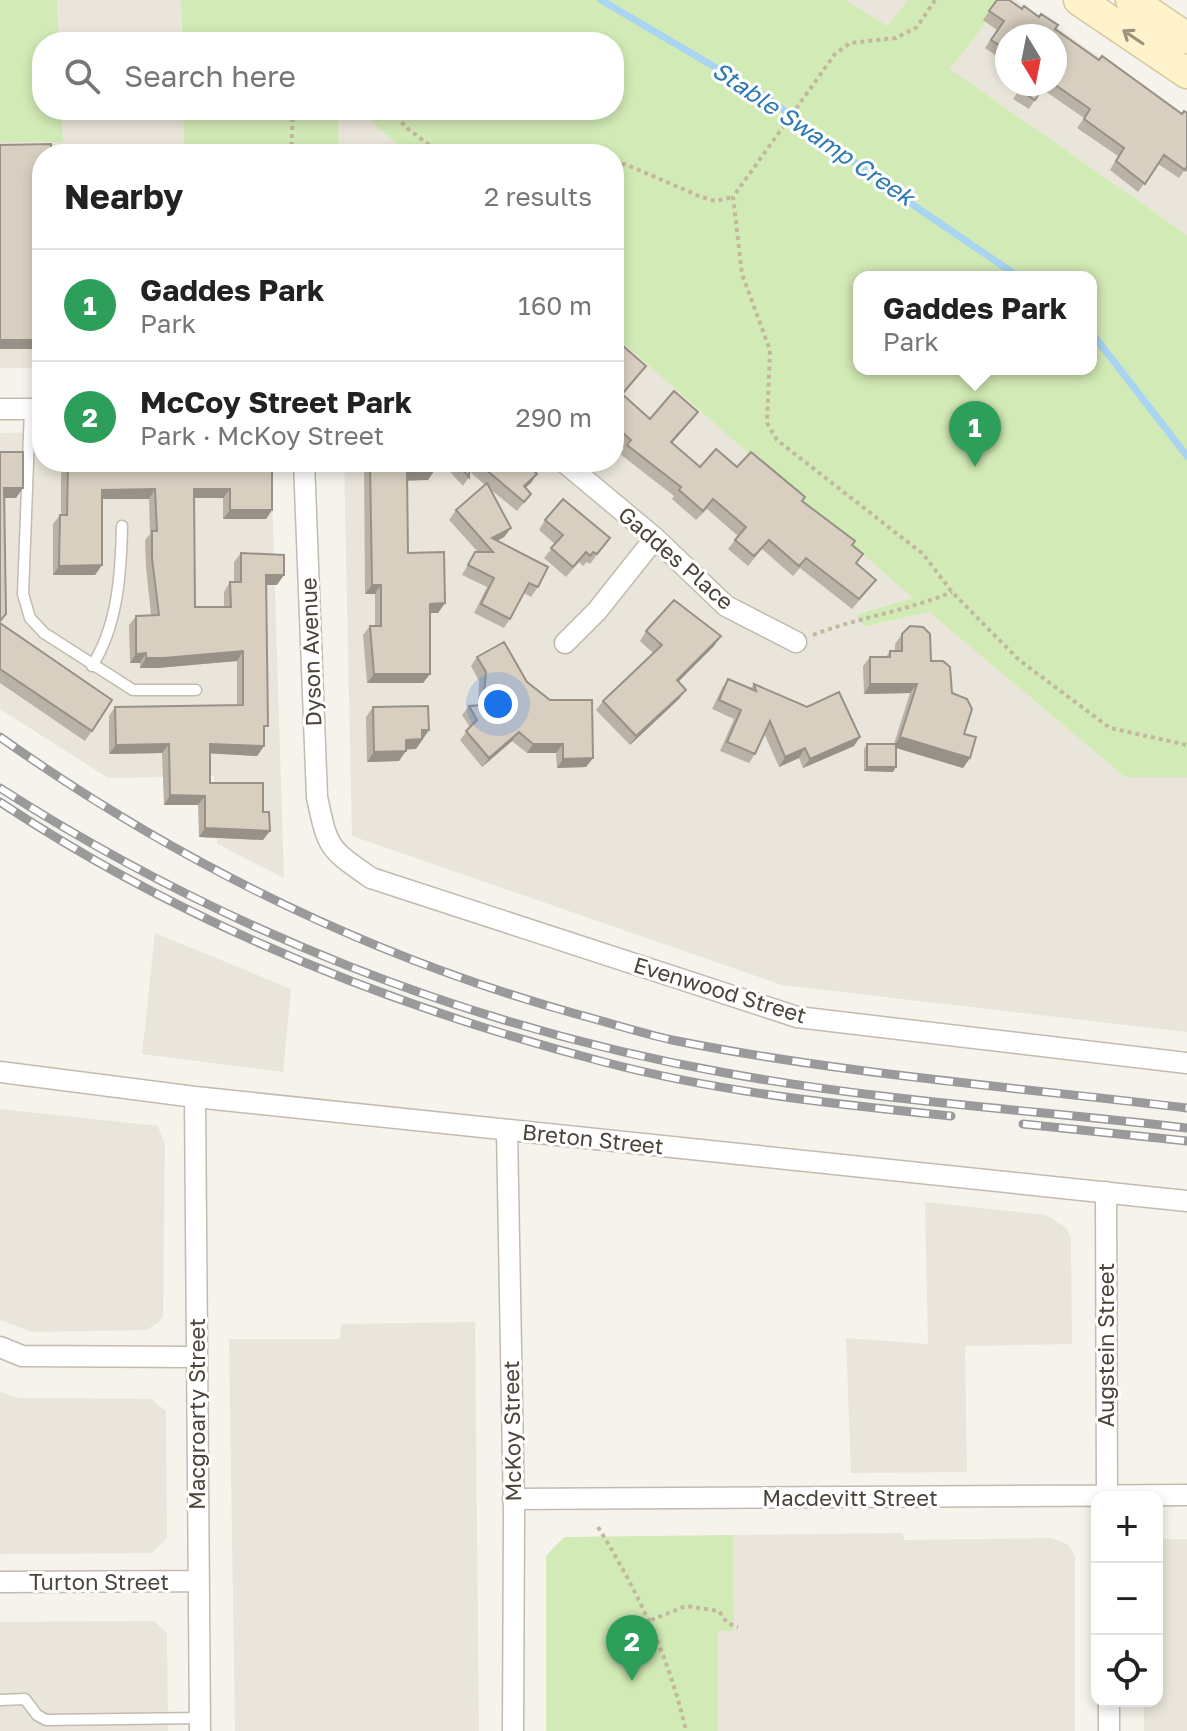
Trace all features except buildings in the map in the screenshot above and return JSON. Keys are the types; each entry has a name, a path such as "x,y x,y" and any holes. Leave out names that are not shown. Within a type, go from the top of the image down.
{"main road":[{"path":"1079,0 1187,73"},
{"path":"1131,0 1187,38"}],"street":[{"path":"0,409 32,409"},
{"name":"Dyson Avenue","path":"304,472 316,774 326,841"},
{"name":"Gaddes Place","path":"576,472 655,538 726,606 796,642"},
{"path":"565,643 597,611 655,538"},
{"name":"Evenwood Street","path":"326,841 341,858 371,878 797,1017 1187,1063"},
{"name":"Breton Street","path":"0,1072 195,1097 1187,1201"},
{"name":"Macgroarty Street","path":"195,1097 200,1724"},
{"name":"McKoy Street","path":"507,1130 513,1731"},
{"name":"Augstein Street","path":"1106,1192 1107,1491"},
{"path":"0,1347 22,1356 197,1357"},
{"name":"Macdevitt Street","path":"1163,1496 1187,1495"},
{"name":"Macdevitt Street","path":"513,1499 1091,1497"},
{"name":"Turton Street","path":"0,1582 199,1581"},
{"path":"1109,1707 1109,1731"}],"lane":[{"path":"32,418 26,432 23,594 30,618 44,633 133,690 196,690"},
{"path":"92,666 103,648 121,577 122,526"},
{"path":"0,1700 25,1699 37,1715 46,1720 200,1724"}],"path":[{"path":"935,0 917,27 896,38 850,43 822,70 733,197 742,274 770,350 767,423 777,440 923,554 952,592 1019,660 1110,728 1187,745"},
{"path":"291,144 293,120"},
{"path":"400,120 428,144"},
{"path":"624,166 637,168 715,201 733,197"},
{"path":"796,642 840,625 919,606 952,592"},
{"path":"598,1527 651,1620 678,1697 686,1731"},
{"path":"651,1620 686,1606 719,1611 720,1618 738,1627"}],"shaded area":[{"path":"57,0 181,0 182,32 59,32"},
{"path":"846,0 908,0 887,27"},
{"path":"1004,0 1016,0 1051,24 995,24 995,96 1067,96 1067,35 1187,117 1187,235 950,69"},
{"path":"61,120 183,120 184,144 32,144 32,368 0,368 0,142 62,142"},
{"path":"338,120 369,120 397,144 339,144"},
{"path":"624,344 914,598 858,613 864,627 929,612 1125,777 1187,777 1187,1032 782,985 352,836 344,472 624,472"},
{"path":"32,432 32,472 271,472 284,878 217,844 214,776 108,778 0,709 0,433"},
{"path":"155,933 291,989 283,1072 142,1054"},
{"path":"0,1109 158,1126 165,1145 163,1316 158,1323 146,1330 32,1332 0,1320"},
{"path":"925,1202 1046,1215 1065,1227 1071,1237 1072,1344 965,1346 967,1472 851,1473 846,1338 928,1344"},
{"path":"475,1322 479,1731 235,1731 229,1339 340,1339 341,1324"},
{"path":"0,1392 17,1398 151,1399 166,1411 167,1538 152,1553 0,1554"},
{"path":"903,1533 904,1540 1052,1538 1069,1545 1075,1557 1075,1731 718,1731 718,1631 734,1630 733,1535"},
{"path":"1163,1539 1187,1539 1187,1731 1144,1731 1144,1707 1163,1707"},
{"path":"154,1621 167,1633 168,1731 0,1731 0,1622"}],"green space":[{"path":"0,0 57,0 59,32 32,32 32,120 62,120 63,142 0,142"},
{"path":"181,0 846,0 887,26 908,0 1004,0 950,69 1187,235 1187,777 1125,777 929,612 864,627 857,614 913,598 624,344 624,144 397,144 369,120 624,120 624,32 182,32"},
{"path":"183,120 338,120 339,144 184,144"},
{"path":"733,1535 734,1631 718,1631 718,1731 546,1731 546,1556 564,1537"}],"waterway":[{"name":"Stable Swamp Creek","path":"601,0 769,99 900,196 1010,271"},
{"name":"Stable Swamp Creek","path":"1097,340 1187,456"}],"railway":[{"path":"0,737 136,825 278,902 425,965 502,992 672,1040 736,1052 864,1071 1187,1108"},
{"path":"0,788 170,886 258,928 441,1000 535,1029 630,1053 783,1083 1187,1128"},
{"path":"0,802 70,846 216,923 291,957 446,1015 604,1062 690,1081 820,1102 951,1116"},
{"path":"1023,1124 1187,1141"}],"place":[{"name":"Gaddes Park","path":"975,467"},
{"name":"McCoy Street Park","path":"632,1681"}]}
